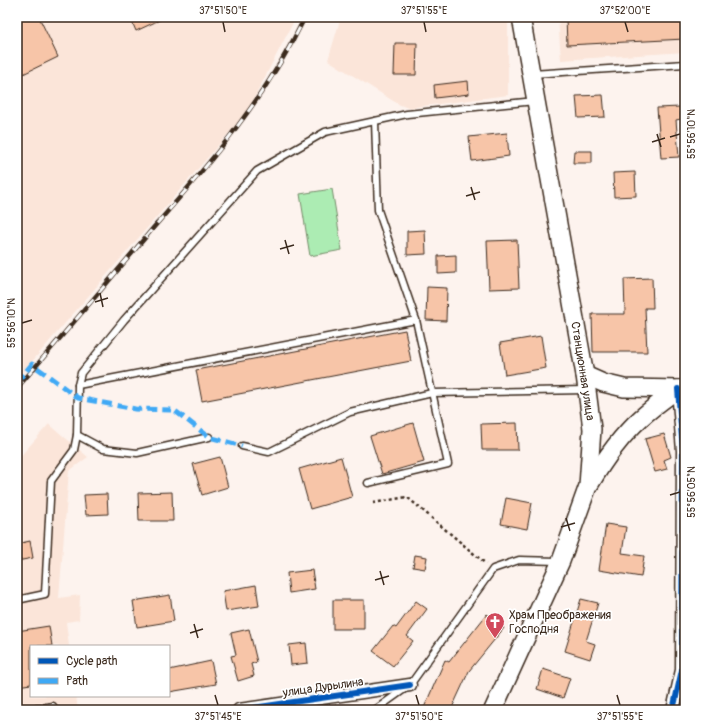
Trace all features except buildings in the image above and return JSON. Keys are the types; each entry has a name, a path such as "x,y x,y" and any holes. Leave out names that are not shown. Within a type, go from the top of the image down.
{"main road":[{"name":"Станционная улица","path":"493,710 561,561 588,486 592,429 586,382 521,17"},
{"path":"586,382 603,383 624,388 682,388"},
{"path":"588,486 620,440 642,417 682,388"}],"street":[{"path":"673,710 682,670 682,388"},
{"name":"улица Дурылина","path":"239,710 410,685"}],"lane":[{"path":"531,74 685,64"},
{"path":"17,600 45,594 51,481 74,450 77,435 78,385 81,373 124,320 257,171 325,132 407,114 536,101"},
{"path":"368,483 448,464 416,320 378,210 375,121"},
{"path":"78,385 416,320"},
{"path":"242,446 269,452 350,412 432,393 586,382"},
{"path":"77,435 103,449 137,453 209,437"},
{"path":"375,710 410,685 493,569 519,560 561,561"},
{"path":"28,710 53,706 55,710"}],"path":[{"path":"373,503 407,497 493,569"}],"shaded area":[{"path":"17,17 296,17 247,112 17,379"},
{"path":"341,17 508,17 508,95 408,108 398,104 328,60"},
{"path":"558,17 685,17 685,52 561,60"},
{"path":"49,424 88,457 69,471 59,598 80,595 79,620 66,622 69,645 30,645 30,697 76,697 78,710 17,710 17,460"}],"green space":[{"path":"332,189 342,250 310,256 300,194"}],"railway":[{"path":"17,388 217,153 256,101 290,46 305,17"}],"marked path":[{"path":"17,382 32,364 78,398 135,409 174,410 209,437 242,446"}],"cycle path":[{"path":"673,710 682,670 683,451 678,389"},
{"path":"239,710 410,685"}],"place":[{"name":"Храм Преображения Господня","path":"495,639"}]}
